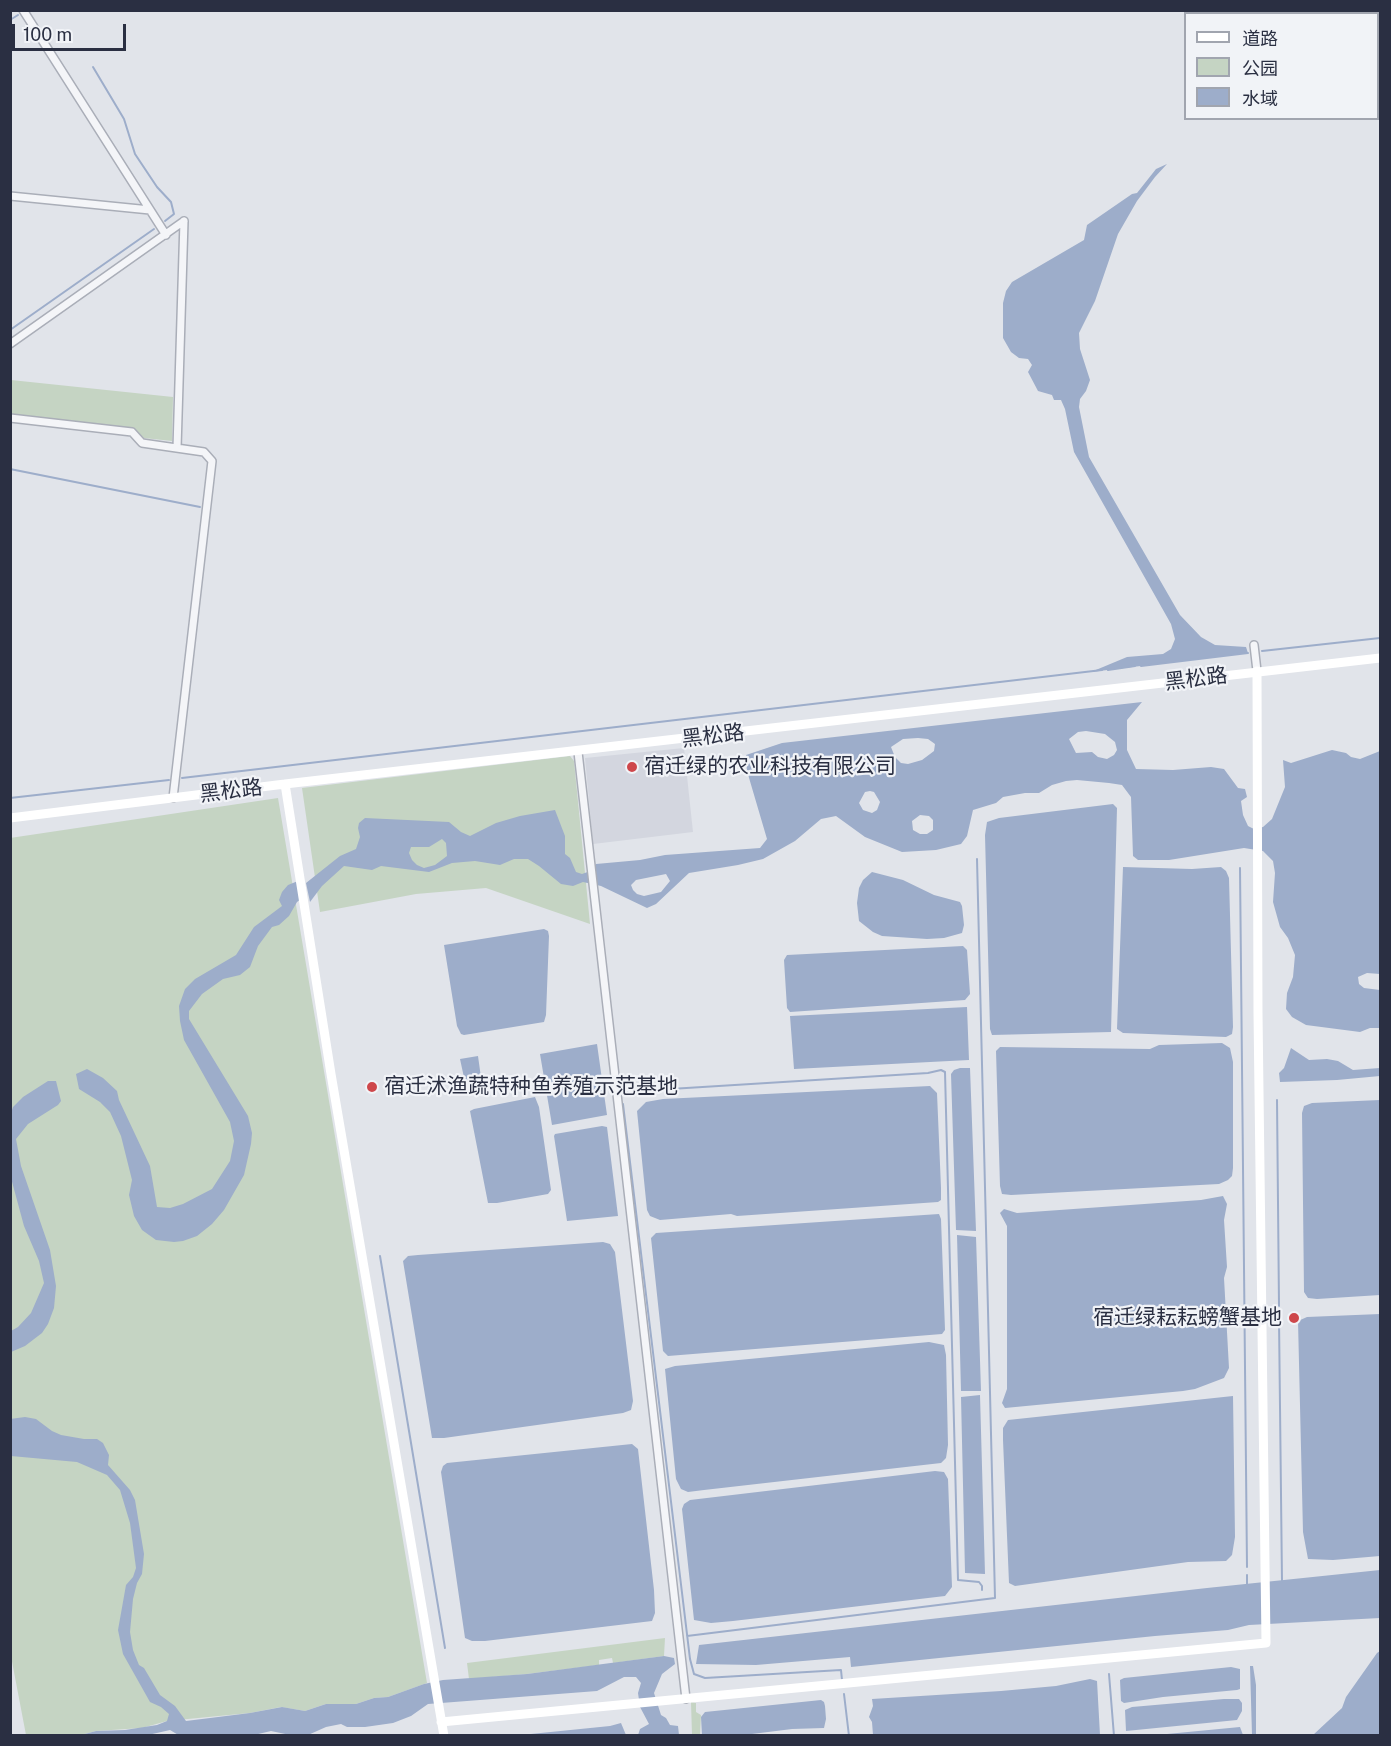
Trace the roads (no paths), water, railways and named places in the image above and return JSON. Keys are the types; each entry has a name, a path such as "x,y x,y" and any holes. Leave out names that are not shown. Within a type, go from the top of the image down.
{"street":[{"path":"24,10 166,235"},
{"path":"10,196 150,210"},
{"path":"10,344 184,221 177,448"},
{"path":"10,418 132,432 142,443 204,452 212,461 173,798"},
{"path":"441,1722 1266,1643 1258,815 1254,645"},
{"name":"黑松路","path":"10,818 285,784 578,752 1256,667 1380,658"},
{"path":"578,752 686,1699"},
{"path":"285,784 331,1074 444,1736"}],"water":[{"path":"1167,164 1137,201 1118,234 1095,301 1079,333 1080,349 1090,380 1080,399 1079,407 1089,457 1180,615 1201,637 1215,645 1246,647 1248,653 1091,672 1127,657 1163,654 1171,649 1175,639 1171,624 1074,452 1061,400 1054,400 1052,395 1038,391 1028,372 1032,365 1028,359 1019,358 1011,352 1003,338 1003,303 1006,291 1012,282 1084,240 1087,225 1132,194 1137,193 1156,169"},
{"path":"1142,702 1127,720 1127,750 1136,769 1173,770 1211,767 1224,769 1238,788 1245,789 1247,797 1241,801 1243,815 1248,826 1254,829 1263,827 1272,819 1285,787 1283,760 1291,763 1332,750 1360,759 1380,751 1380,974 1367,973 1358,977 1359,984 1364,988 1380,990 1380,1028 1370,1028 1360,1032 1306,1025 1292,1017 1286,1009 1295,955 1288,938 1280,927 1273,902 1275,873 1273,861 1263,851 1244,848 1169,860 1138,860 1133,856 1131,797 1122,785 1109,783 1066,781 1052,785 1039,793 1003,797 996,803 973,810 967,836 961,844 936,850 902,852 865,837 836,816 821,819 795,841 763,859 689,873 656,904 647,908 601,886 583,882 573,886 561,884 528,859 514,859 500,865 475,861 452,863 429,872 381,866 372,870 344,866 322,886 310,902 306,883 340,856 356,849 360,837 359,823 365,818 449,822 470,836 496,823 555,810 565,836 565,854 570,858 576,872 582,874 593,870 596,864 665,855 760,848 767,839 747,771 746,755 782,743","holes":["1078,732 1105,734 1115,742 1117,750 1107,759 1098,757 1092,752 1076,753 1069,739","903,739 928,739 935,744 934,751 922,760 908,764 901,763 895,757 891,747","870,791 874,792 880,802 877,810 872,813 863,810 859,803 865,792","920,815 929,816 933,820 933,830 927,834 920,834 913,830 912,821","442,839 446,843 447,856 435,865 424,868 412,860 409,853 411,847 429,847","666,874 670,881 661,892 644,896 637,894 631,885 636,880"]},
{"path":"1113,804 1117,808 1111,1032 992,1035 985,835 987,822 999,818"},
{"path":"1123,867 1192,869 1221,867 1226,871 1229,878 1232,1034 1226,1037 1123,1033 1117,1029"},
{"path":"872,872 903,880 934,895 960,902 964,925 962,933 944,938 927,939 882,936 873,932 859,921 857,903 859,888 863,880"},
{"path":"298,881 301,899 289,916 279,925 272,927 258,946 250,967 240,975 223,979 202,994 189,1011 189,1019 248,1116 252,1133 244,1175 224,1210 197,1236 174,1242 156,1240 142,1230 134,1216 129,1195 132,1180 121,1136 110,1112 100,1102 79,1089 76,1074 87,1069 103,1078 117,1091 150,1166 157,1207 170,1208 183,1204 212,1189 230,1161 234,1141 230,1122 184,1040 179,1006 185,989 195,979 236,955 254,927 282,906 279,900 282,892 288,885"},
{"path":"544,929 548,931 549,936 544,1022 461,1034 457,1026 444,945"},
{"path":"963,946 967,950 970,994 965,1000 790,1012 787,1008 784,960 787,955"},
{"path":"967,1007 969,1060 794,1069 790,1016"},
{"path":"1222,1043 1230,1048 1233,1062 1233,1168 1232,1176 1228,1180 1219,1184 1002,1194 996,1051 1000,1047 1150,1049 1159,1045"},
{"path":"597,1044 607,1115 552,1125 540,1054"},
{"path":"1291,1048 1309,1060 1338,1061 1353,1070 1380,1068 1380,1076 1280,1082 1279,1073 1284,1068"},
{"path":"478,1056 483,1092 468,1096 460,1059"},
{"path":"960,1068 970,1068 976,1231 956,1230 951,1074"},
{"path":"48,1081 56,1081 61,1101 28,1124 16,1139 21,1166 50,1250 56,1286 54,1308 42,1333 25,1346 11,1352 11,1331 31,1313 44,1283 39,1261 24,1226 11,1178 11,1113 13,1107 23,1097"},
{"path":"930,1086 937,1093 941,1188 941,1200 938,1202 660,1220 650,1216 647,1210 637,1111 646,1102 663,1099"},
{"path":"535,1097 539,1107 551,1190 548,1194 488,1203 470,1111"},
{"path":"1380,1100 1380,1295 1308,1298 1304,1292 1302,1113 1304,1106 1312,1103"},
{"path":"602,1126 607,1127 618,1216 567,1221 554,1136"},
{"path":"1223,1196 1227,1204 1224,1220 1227,1267 1224,1278 1229,1368 1224,1378 1183,1391 1005,1408 1002,1403 1007,1389 1007,1226 1000,1213 1004,1209 1017,1213 1201,1200"},
{"path":"939,1214 945,1330 942,1334 668,1356 663,1351 651,1238 656,1233"},
{"path":"957,1235 976,1237 981,1391 961,1391"},
{"path":"603,1242 610,1244 615,1252 633,1401 631,1410 623,1413 432,1438 403,1261 408,1256 418,1255"},
{"path":"1380,1314 1380,1556 1333,1560 1308,1559 1303,1532 1298,1321 1307,1317"},
{"path":"929,1342 944,1345 946,1355 948,1445 946,1458 941,1463 688,1492 681,1489 676,1479 665,1369 675,1366"},
{"path":"980,1395 985,1574 965,1573 961,1397"},
{"path":"1233,1396 1235,1537 1232,1555 1226,1561 1188,1562 1015,1586 1009,1583 1003,1440 1003,1428 1008,1420"},
{"path":"25,1417 36,1419 61,1435 97,1439 103,1443 109,1455 108,1465 130,1490 135,1500 144,1554 142,1574 133,1599 130,1632 133,1650 139,1665 144,1668 160,1695 175,1706 186,1721 282,1707 305,1711 326,1704 356,1704 374,1698 388,1697 443,1680 527,1674 664,1656 674,1658 675,1664 662,1674 654,1693 661,1715 670,1725 678,1726 679,1735 638,1735 640,1729 649,1724 640,1707 638,1693 641,1683 636,1677 624,1677 597,1691 428,1704 411,1716 393,1723 365,1727 347,1727 341,1724 326,1727 308,1735 290,1735 271,1731 254,1735 180,1736 170,1730 148,1735 81,1735 96,1731 125,1730 157,1725 167,1721 169,1714 150,1702 123,1654 118,1630 126,1585 133,1577 136,1568 130,1523 120,1490 107,1475 77,1462 11,1456 10,1419"},
{"path":"632,1444 638,1449 654,1590 655,1613 652,1621 485,1641 472,1641 465,1638 441,1472 443,1466 447,1463"},
{"path":"935,1471 944,1472 948,1479 952,1587 945,1596 733,1621 711,1623 694,1620 682,1509 684,1504 690,1500"},
{"path":"1380,1570 1380,1618 1249,1625 1228,1630 851,1667 850,1657 756,1665 696,1664 699,1645"},
{"path":"1380,1651 1380,1735 1313,1735 1342,1708 1346,1697"},
{"path":"1250,1666 1253,1666 1256,1685 1256,1735 1252,1735"},
{"path":"1231,1667 1240,1669 1240,1689 1124,1703 1121,1701 1120,1680 1124,1678"},
{"path":"1090,1679 1097,1681 1100,1735 873,1735 872,1722 869,1717 873,1706 872,1699 1056,1686"},
{"path":"1239,1699 1242,1703 1242,1711 1237,1720 1126,1731 1125,1710 1132,1707"},
{"path":"821,1700 825,1706 824,1728 744,1735 702,1735 701,1717 705,1712"},
{"path":"621,1723 626,1735 521,1735 610,1726"},
{"path":"1240,1727 1243,1735 1154,1735 1167,1734"}],"waterway":[{"path":"10,20 18,15"},
{"path":"93,67 124,119 135,154 157,187 171,202 174,214 165,221"},
{"path":"10,330 154,229"},
{"path":"10,469 200,507"},
{"path":"1262,651 1380,638"},
{"path":"1141,666 1248,653"},
{"path":"1108,670 1135,666"},
{"path":"182,778 1102,670"},
{"path":"10,798 169,780"},
{"path":"687,1636 995,1598 977,859"},
{"path":"1240,868 1247,1567"},
{"path":"622,1092 928,1073 941,1070 945,1072 958,1580 979,1582 982,1590"},
{"path":"1277,1100 1279,1306"},
{"path":"623,1104 690,1659 694,1674 705,1678 841,1670 842,1680"},
{"path":"380,1256 445,1648"},
{"path":"1279,1319 1282,1582"},
{"path":"1247,1575 1247,1584"},
{"path":"1109,1674 1114,1736"},
{"path":"844,1694 849,1736"}],"place":[{"name":"宿迁绿的农业科技有限公司","path":"632,767"},
{"name":"宿迁沭渔蔬特种鱼养殖示范基地","path":"372,1087"},
{"name":"宿迁绿耘耘螃蟹基地","path":"1294,1318"}]}
